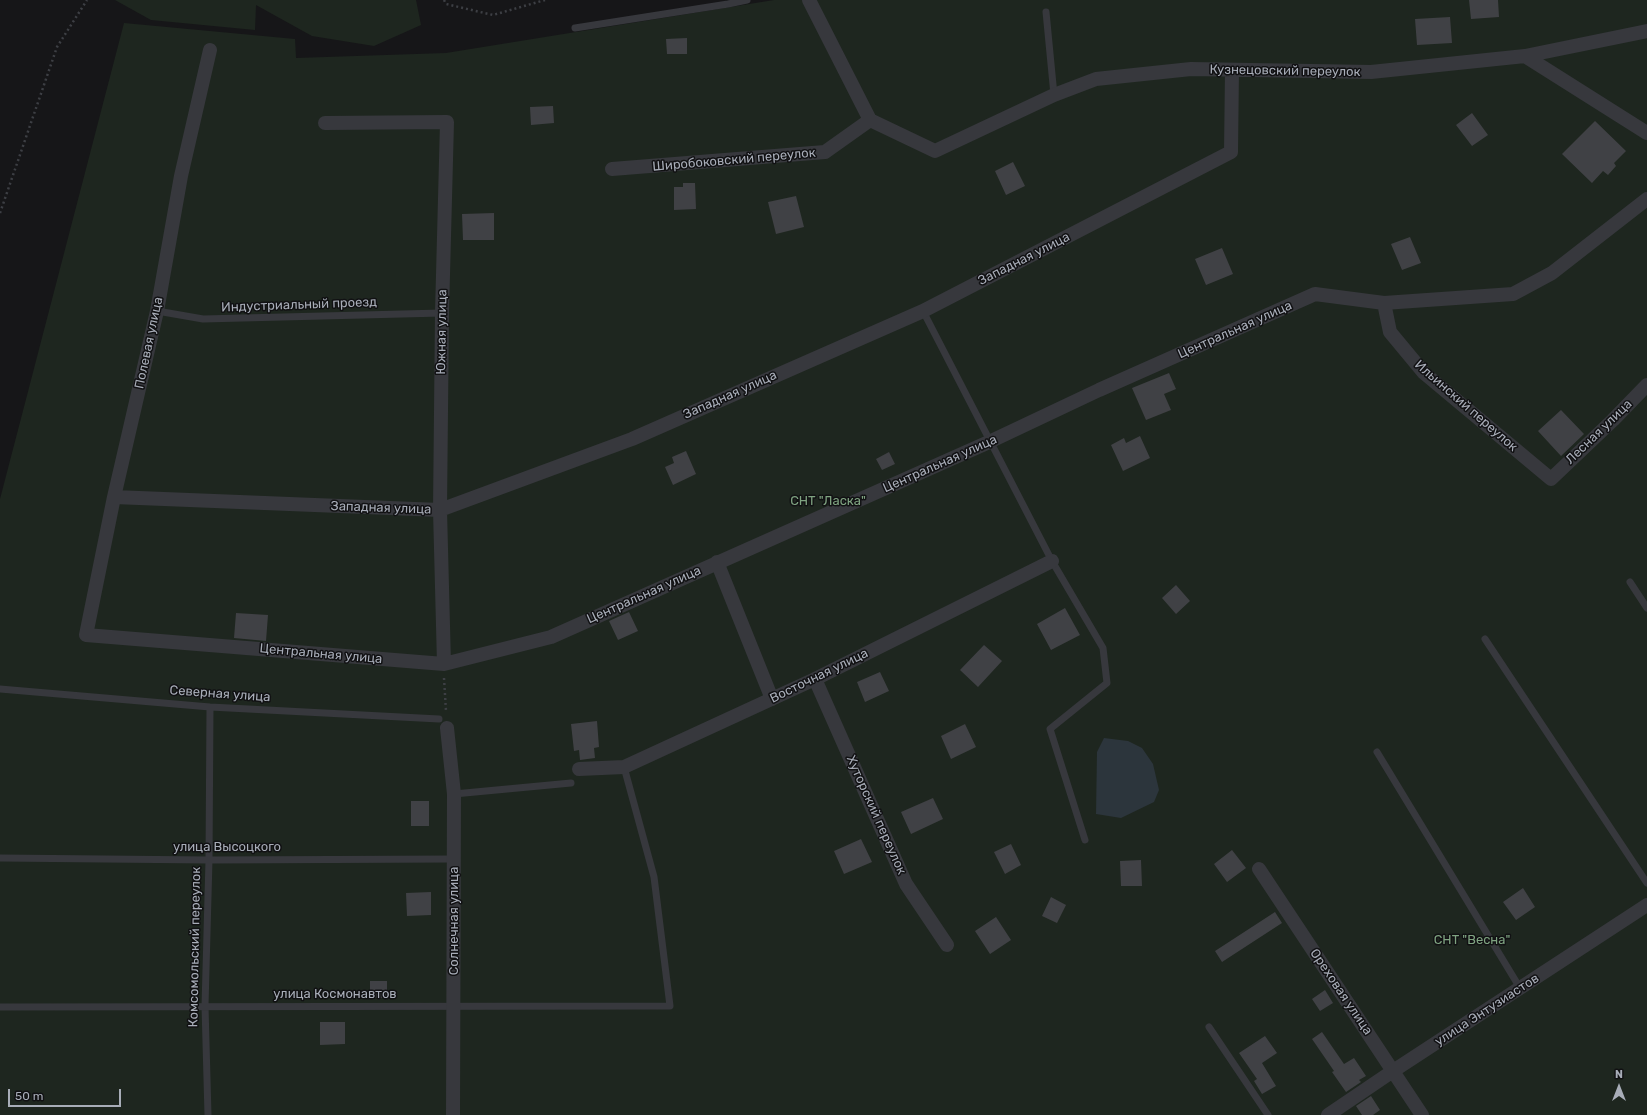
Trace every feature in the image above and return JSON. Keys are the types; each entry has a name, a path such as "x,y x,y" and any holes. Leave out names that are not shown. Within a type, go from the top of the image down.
{"street":[{"path":"809,0 870,120"},
{"name":"Кузнецовский переулок","path":"870,120 935,152 1054,95 1096,79 1191,69 1371,72 1525,56 1647,31"},
{"name":"Полевая улица","path":"86,635 114,497 157,311 181,176 210,50"},
{"path":"1525,56 1647,133"},
{"name":"Западная улица","path":"114,497 440,510 632,438 923,311 1231,152 1232,70"},
{"name":"Широбоковский переулок","path":"612,169 825,152 870,120"},
{"name":"Южная улица","path":"325,123 446,122 440,510 444,664"},
{"name":"Центральная улица","path":"86,635 444,664 551,637 989,442 1099,390 1315,294 1384,303 1513,294 1552,273 1647,198"},
{"name":"Ильинский переулок","path":"1384,303 1390,332 1424,373 1551,479"},
{"name":"Лесная улица","path":"1551,479 1613,420 1647,385"},
{"name":"Восточная улица","path":"579,769 624,767 815,679 1052,561"},
{"path":"717,562 772,699"},
{"name":"Хуторский переулок","path":"815,679 906,884 947,945"},
{"name":"Солнечная улица","path":"443,723 454,794 453,1115"},
{"name":"Ореховая улица","path":"1259,870 1422,1115"},
{"name":"улица Энтузиастов","path":"1328,1115 1393,1070 1647,905"}],"lane":[{"path":"575,28 747,0"},
{"path":"1046,12 1054,95"},
{"name":"Индустриальный проезд","path":"157,311 202,319 442,313"},
{"path":"923,311 989,442 1052,561 1103,648 1107,683 1050,729 1085,840"},
{"path":"1630,582 1647,608"},
{"path":"1485,639 1647,884"},
{"name":"Северная улица","path":"0,689 443,723"},
{"name":"Комсомольский переулок","path":"208,1115 205,1006 210,706"},
{"path":"1377,752 1520,988"},
{"name":"улица Космонавтов","path":"0,1007 670,1006 654,877 624,767"},
{"path":"454,794 571,783"},
{"name":"улица Высоцкого","path":"0,858 208,860 454,859"},
{"path":"1209,1027 1268,1115"}],"path":[{"path":"0,213 58,47 87,0"},
{"path":"444,0 446,4 493,15 545,0"},
{"path":"443,723 444,664"}],"green space":[{"path":"115,0 416,0 421,25 374,46 312,36 256,5 255,30 151,20"},
{"name":"СНТ \"Ласка\"","path":"774,0 1647,0 1647,1115 0,1115 0,499 124,23 295,39 296,58 446,53"}],"shaded area":[{"path":"1104,738 1128,741 1142,748 1153,764 1159,790 1154,802 1121,818 1096,814 1097,752"}],"building":[{"path":"1469,0 1498,0 1499,17 1471,19"},
{"path":"1450,17 1452,43 1417,45 1415,19"},
{"path":"687,38 687,54 667,54 666,39"},
{"path":"553,106 554,123 531,125 530,107"},
{"path":"1472,113 1488,135 1472,146 1456,125"},
{"path":"1595,121 1626,151 1614,163 1616,166 1608,175 1603,171 1592,183 1562,154"},
{"path":"1013,162 1025,186 1006,195 995,171"},
{"path":"683,183 695,183 696,209 674,210 674,187 683,187"},
{"path":"796,196 804,227 776,234 768,202"},
{"path":"494,213 494,240 463,240 462,214"},
{"path":"1410,237 1421,263 1402,270 1391,244"},
{"path":"1222,248 1233,274 1206,285 1195,259"},
{"path":"1169,373 1176,389 1164,394 1171,410 1146,420 1132,388"},
{"path":"1561,410 1584,434 1561,456 1538,431"},
{"path":"1140,436 1150,458 1123,471 1111,445 1124,438 1126,443"},
{"path":"686,451 696,474 673,485 665,467 674,463 672,457"},
{"path":"889,452 895,464 882,470 876,459"},
{"path":"1176,585 1190,601 1176,614 1162,598"},
{"path":"1065,608 1080,635 1051,650 1037,624"},
{"path":"629,612 638,631 618,640 609,621"},
{"path":"236,613 268,615 266,641 234,638"},
{"path":"984,645 1002,661 978,687 960,670"},
{"path":"880,672 889,691 865,702 857,682"},
{"path":"597,721 599,747 594,748 595,758 580,760 579,750 574,751 571,724"},
{"path":"965,724 976,747 951,759 941,736"},
{"path":"933,798 943,819 911,834 901,812"},
{"path":"411,801 429,801 429,826 411,826"},
{"path":"861,839 872,862 844,874 834,851"},
{"path":"1011,844 1021,865 1005,874 994,852"},
{"path":"1232,850 1246,868 1227,882 1214,864"},
{"path":"1141,860 1142,886 1121,886 1120,861"},
{"path":"1523,888 1535,907 1516,920 1503,902"},
{"path":"431,892 431,915 407,916 406,893"},
{"path":"1051,897 1066,905 1057,923 1042,916"},
{"path":"1275,912 1282,923 1222,962 1215,951"},
{"path":"996,917 1011,940 990,954 975,931"},
{"path":"370,981 387,981 387,998 370,998"},
{"path":"1325,990 1333,1003 1320,1011 1312,999"},
{"path":"320,1022 345,1022 345,1044 320,1045"},
{"path":"1322,1032 1344,1064 1354,1058 1366,1076 1359,1080 1361,1082 1346,1092 1332,1072 1334,1071 1312,1039"},
{"path":"1265,1036 1277,1053 1262,1063 1276,1086 1262,1094 1254,1081 1257,1079 1239,1053"},
{"path":"1371,1096 1380,1110 1373,1115 1362,1115 1356,1106"}],"park label":[{"name":"СНТ \"Весна\"","path":"1472,940"}]}
